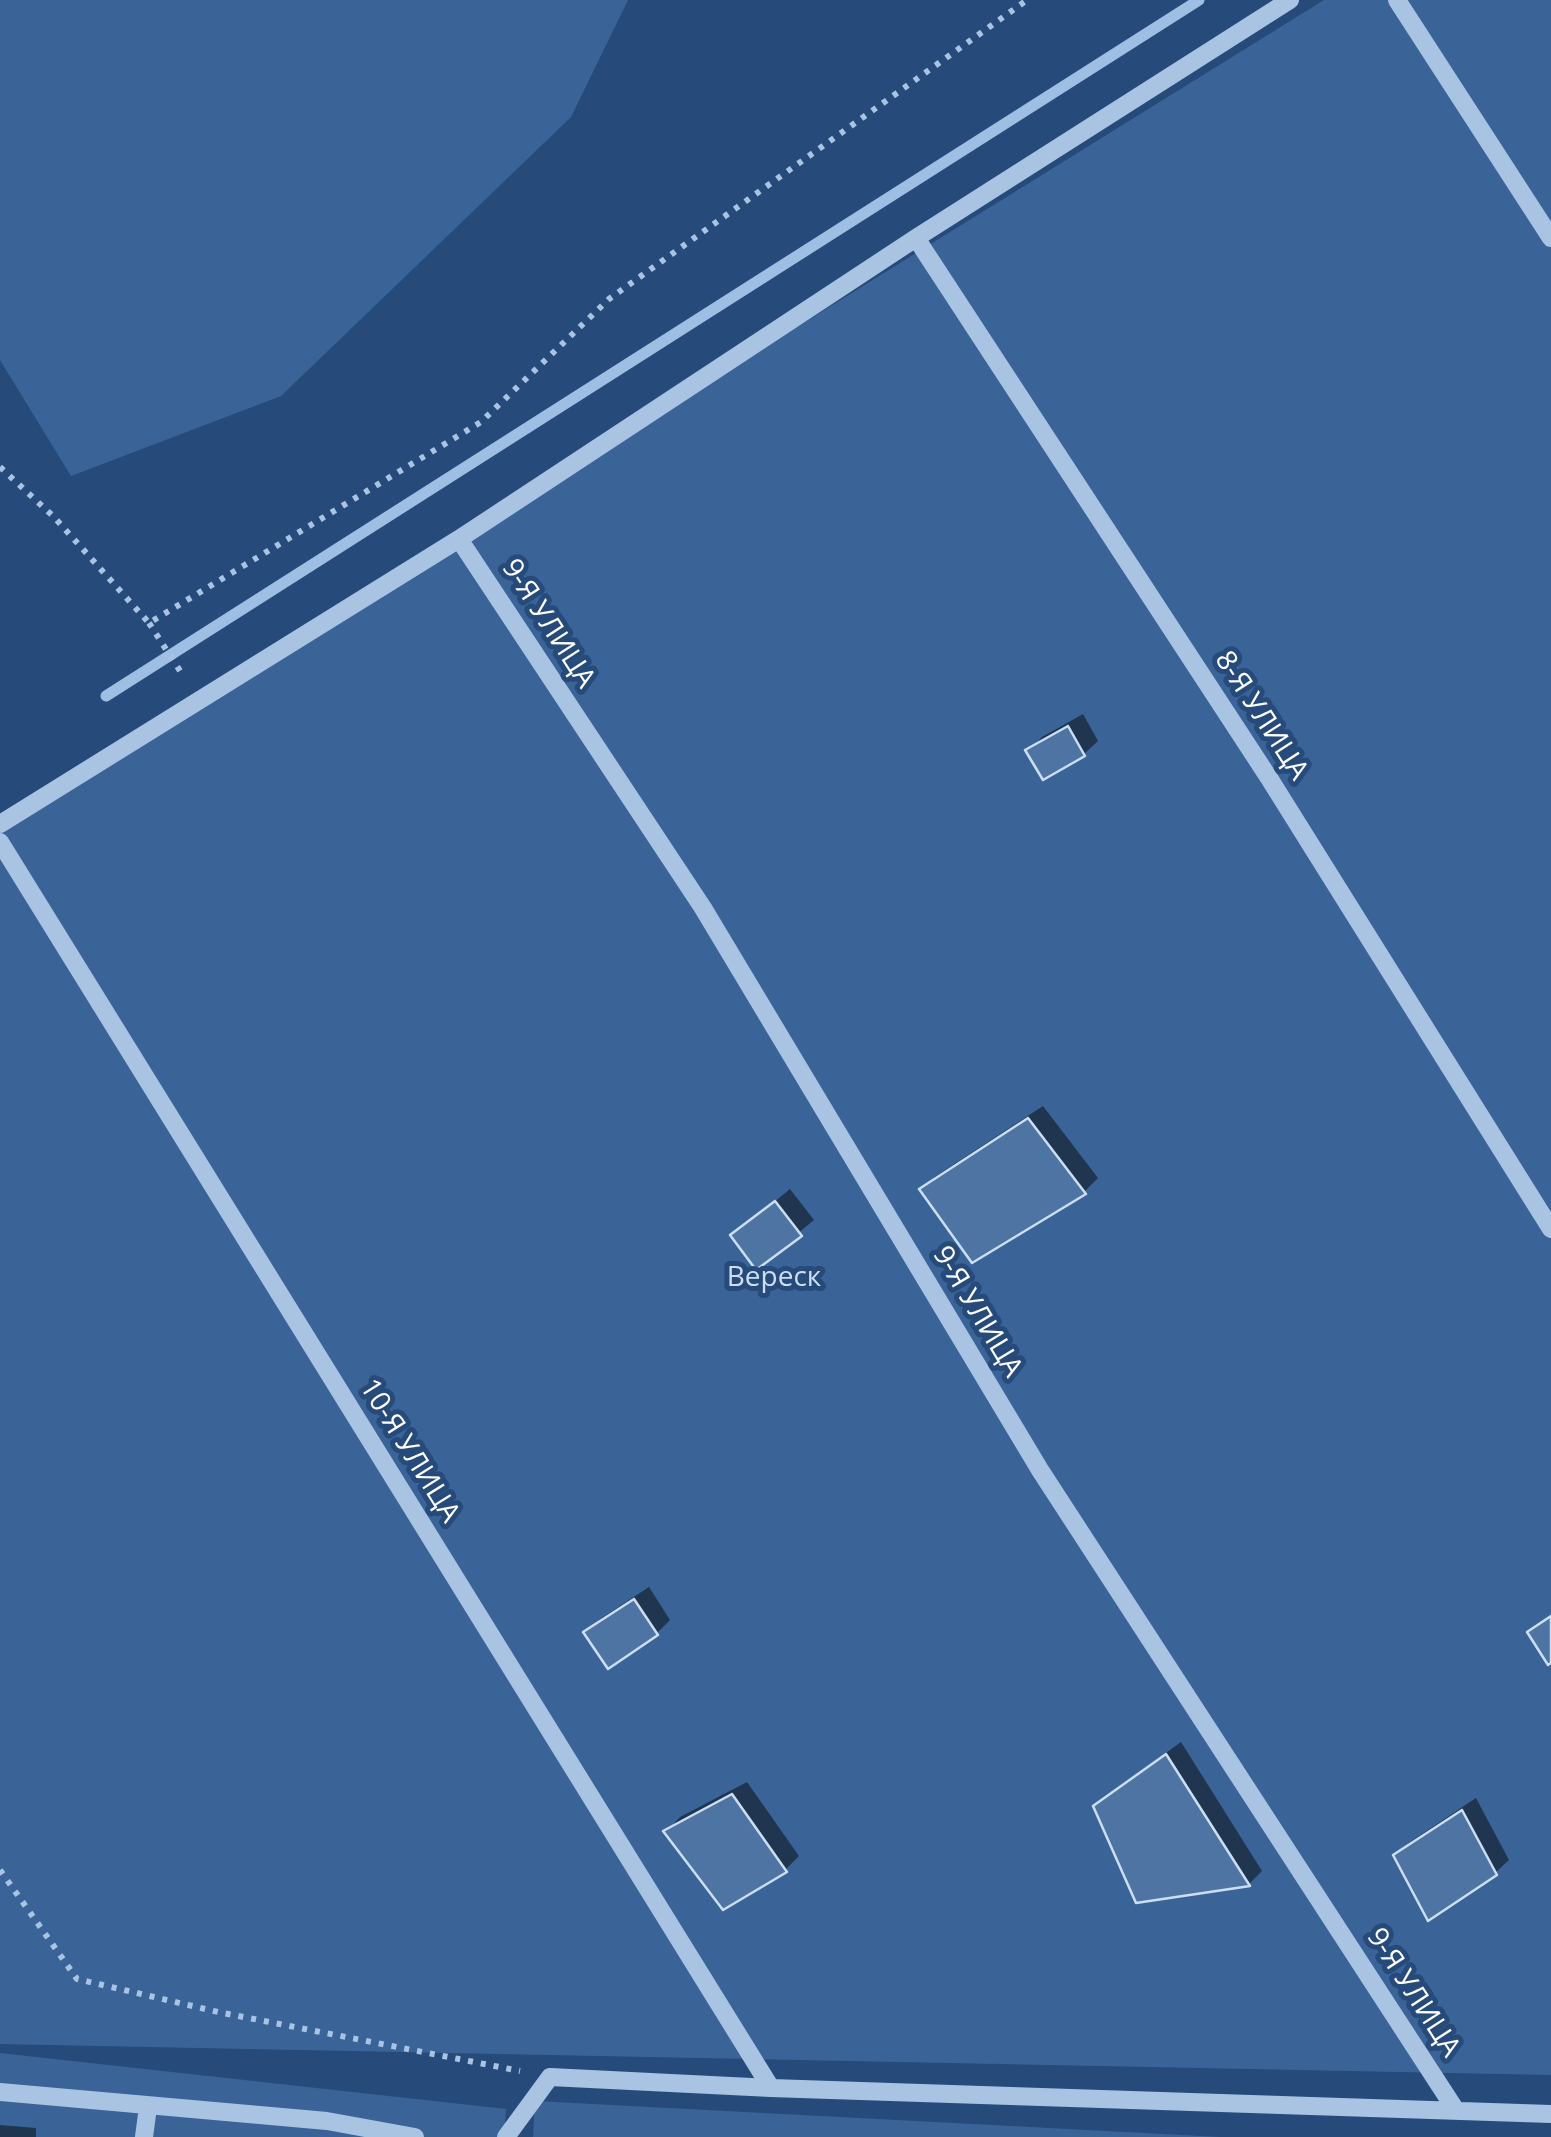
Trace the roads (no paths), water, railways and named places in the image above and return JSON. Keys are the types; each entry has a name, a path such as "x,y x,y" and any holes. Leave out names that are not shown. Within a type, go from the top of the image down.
{"street":[{"path":"0,824 458,538 916,238 1290,0"},
{"path":"1397,0 1551,238"},
{"name":"8-Я УЛИЦА","path":"916,238 1269,778 1551,1229"},
{"name":"9-Я УЛИЦА","path":"458,538 703,908 1040,1470 1456,2109"},
{"name":"10-Я УЛИЦА","path":"0,842 771,2088"},
{"path":"506,2137 550,2077 1551,2114"},
{"path":"0,2092 327,2121 414,2137"},
{"path":"144,2137 148,2106"}],"waterway":[{"path":"106,696 1199,0"}],"park label":[{"name":"Вереск","path":"774,1278"}]}
